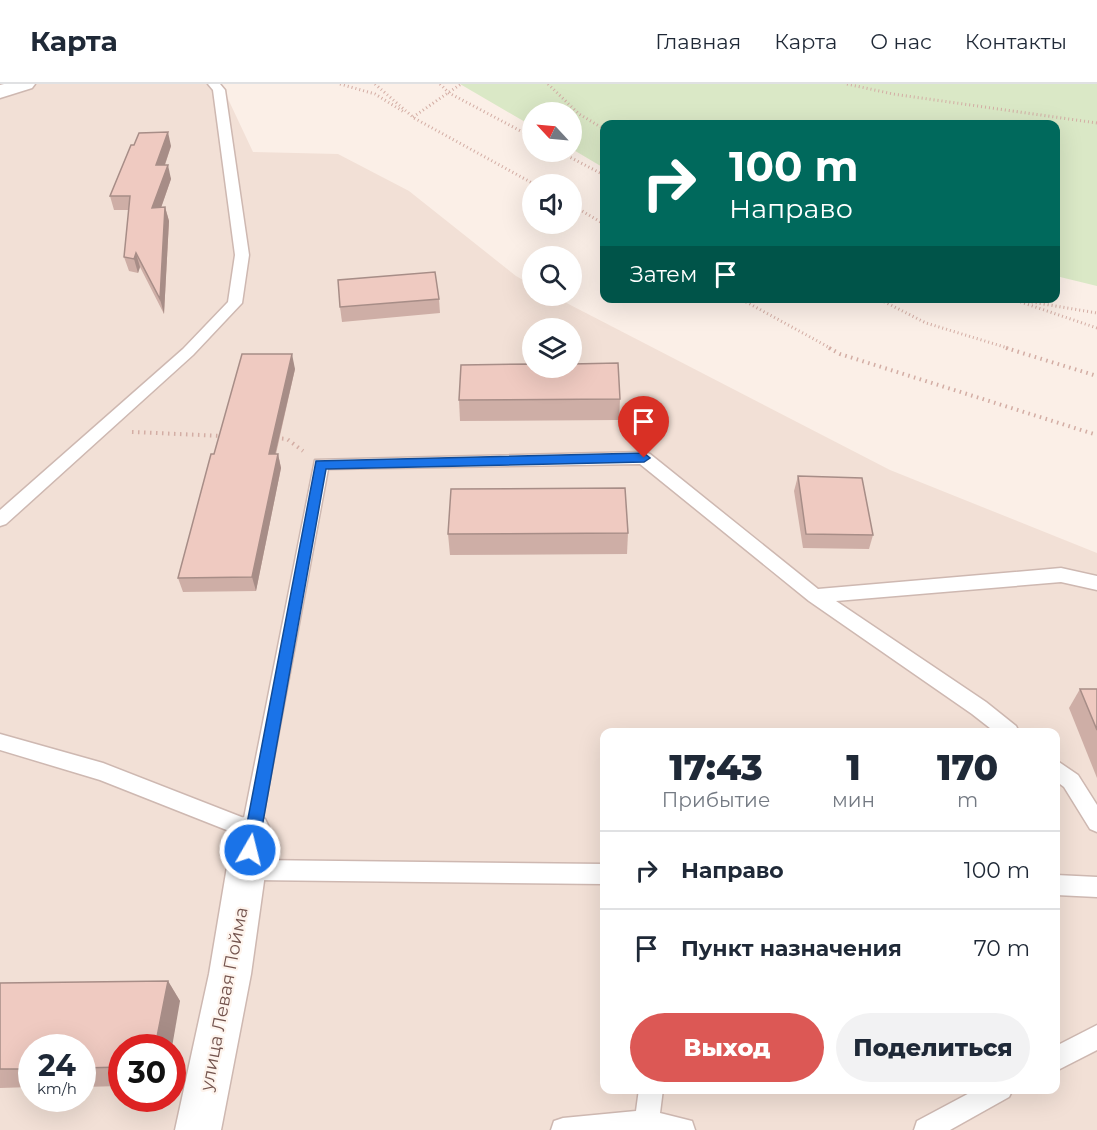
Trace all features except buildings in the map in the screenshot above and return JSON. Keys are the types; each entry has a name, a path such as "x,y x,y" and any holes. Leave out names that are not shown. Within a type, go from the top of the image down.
{"street":[{"path":"0,92 25,84"},
{"name":"улица Левая Пойма","path":"198,1130 250,850"}],"lane":[{"path":"0,520 188,352 234,303 242,255 219,90 214,84"},
{"path":"250,850 321,464 644,458 814,596 979,708 1004,728"},
{"path":"814,596 1061,575 1097,583"},
{"path":"0,742 103,772 250,850 600,874"},
{"path":"1060,772 1071,781 1097,823"},
{"path":"1060,885 1097,887"},
{"path":"1060,1057 1097,1037"},
{"path":"646,1122 650,1094"},
{"path":"926,1130 992,1094"},
{"path":"563,1130 646,1122 683,1130"}],"path":[{"path":"340,84 375,94 522,177"},
{"path":"375,84 414,118"},
{"path":"440,84 449,93 522,132"},
{"path":"414,118 461,84"},
{"path":"548,84 579,114 600,127"},
{"path":"847,84 893,94 1097,123"},
{"path":"579,162 600,173"},
{"path":"582,212 600,222"},
{"path":"748,303 840,354 1097,435"},
{"path":"887,303 926,323 1097,376"},
{"path":"1025,303 1097,328"},
{"path":"1040,303 1097,313"},
{"path":"99,431 228,436"},
{"path":"276,438 287,439 321,464"}],"shaded area":[{"path":"0,84 221,84 253,152 338,154 409,191 522,279 522,306 572,306 890,470 1097,553 1097,1130 0,1130"}],"green space":[{"path":"460,84 1097,84 1097,286 1060,277 1060,120 600,120 600,166 582,155 582,102 522,102 522,120"}],"route":[{"path":"250,850 321,464 644,458"}]}
